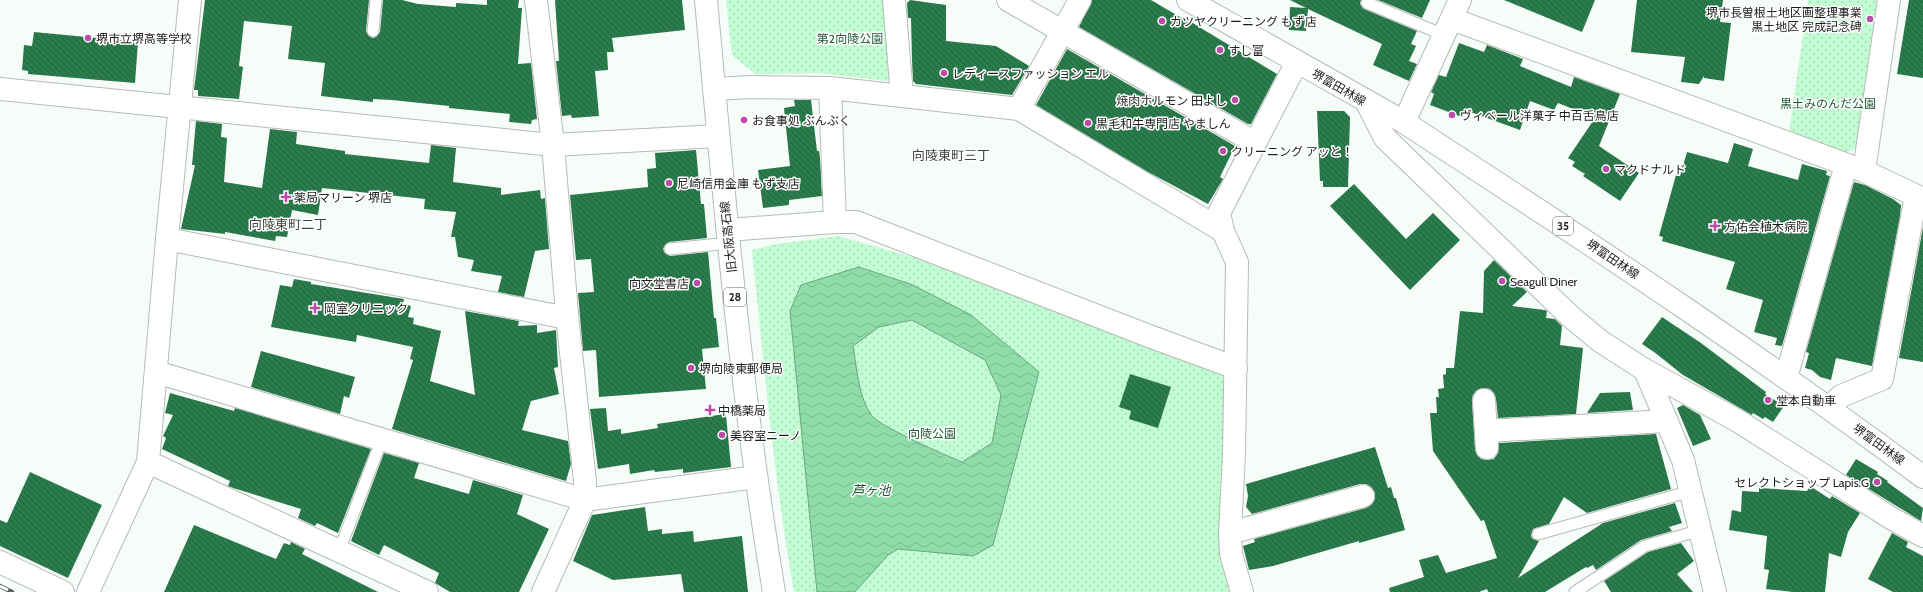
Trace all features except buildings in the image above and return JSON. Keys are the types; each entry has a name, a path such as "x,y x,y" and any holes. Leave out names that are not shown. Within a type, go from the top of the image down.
{"street":[{"path":"88,592 148,462 167,239 190,0"},
{"path":"536,0 553,145 567,318 585,481 585,500 543,592"},
{"name":"旧大阪高石線","path":"706,0 728,236 756,477 774,592"},
{"path":"894,0 902,96"},
{"path":"1008,0 1254,142"},
{"path":"1019,109 1080,0"},
{"name":"堺富田林線","path":"1188,0 1366,103 1404,122 1596,247 1829,408 1923,477"},
{"path":"1786,378 1855,168 1889,0"},
{"path":"1404,122 1452,18 1855,168 1920,198 1882,379 1841,396 1829,408"},
{"path":"1242,592 1232,554 1230,533 1236,368 1236,262 1223,231 1220,213 1254,142 1297,62"},
{"path":"714,89 752,87 830,88 1019,109 1223,231"},
{"path":"830,88 835,222"},
{"path":"0,89 553,145 718,136"},
{"path":"1366,103 1385,138 1558,305 1600,340 1645,370 1738,421 1891,518 1923,536"},
{"path":"728,236 835,222 856,222 1236,368"},
{"path":"167,239 567,318"},
{"path":"1645,370 1683,460 1715,592"},
{"path":"156,372 585,500 756,477"},
{"path":"1484,400 1487,440 1667,421"},
{"path":"148,462 427,592"},
{"path":"1230,533 1363,496"},
{"path":"0,562 63,592"}],"lane":[{"path":"373,32 376,0"},
{"path":"1367,3 1452,18"},
{"path":"670,249 728,236"},
{"path":"339,551 382,439"},
{"path":"1538,534 1691,491"},
{"path":"1575,592 1645,546 1701,530"}],"green space":[{"name":"第2向陵公園","path":"726,0 884,0 893,76 887,81 820,73 755,74 732,55"},
{"name":"黒土みのんだ公園","path":"1808,0 1877,0 1857,148 1844,154 1789,133"},
{"name":"向陵公園","path":"838,236 937,264 1092,326 1220,372 1228,382 1232,584 1229,592 794,592 775,464 752,250 777,244"}],"water":[{"name":"芦ヶ池","path":"859,267 913,285 971,315 1039,372 993,545 973,556 898,549 888,555 855,592 817,592 790,311 801,285","holes":["912,320 985,360 1001,395 992,443 962,462 900,434 872,416 867,408 861,391 853,346 879,327"]}],"railway":[{"path":"0,586 12,592"}],"place":[{"name":"堺市長曽根土地区画整理事業 黒土地区 完成記念碑","path":"1870,19"},
{"name":"カツヤクリーニング もず店","path":"1162,21"},
{"name":"堺市立堺高等学校","path":"88,38"},
{"name":"すし富","path":"1220,50"},
{"name":"レディースファッション エル","path":"944,73"},
{"name":"焼肉ホルモン 田よし","path":"1235,100"},
{"name":"ヴィベール洋菓子 中百舌鳥店","path":"1452,115"},
{"name":"お食事処 ぶんぶく","path":"744,120"},
{"name":"黒毛和牛専門店 やましん","path":"1088,123"},
{"name":"クリーニング アッと！","path":"1223,151"},
{"name":"マクドナルド","path":"1606,169"},
{"name":"尼崎信用金庫 もず支店","path":"669,183"},
{"name":"薬局マリーン 堺店","path":"286,197"},
{"name":"方佑会植木病院","path":"1715,226"},
{"name":"Seagull Diner","path":"1502,281"},
{"name":"向文堂書店","path":"697,283"},
{"name":"岡室クリニック","path":"315,308"},
{"name":"堺向陵東郵便局","path":"691,368"},
{"name":"堂本自動車","path":"1768,400"},
{"name":"中橋薬局","path":"710,410"},
{"name":"美容室ニーノ","path":"722,435"},
{"name":"セレクトショップ Lapis.G","path":"1877,482"}],"district":[{"name":"向陵東町三丁","path":"951,155"},
{"name":"向陵東町二丁","path":"288,224"}]}
